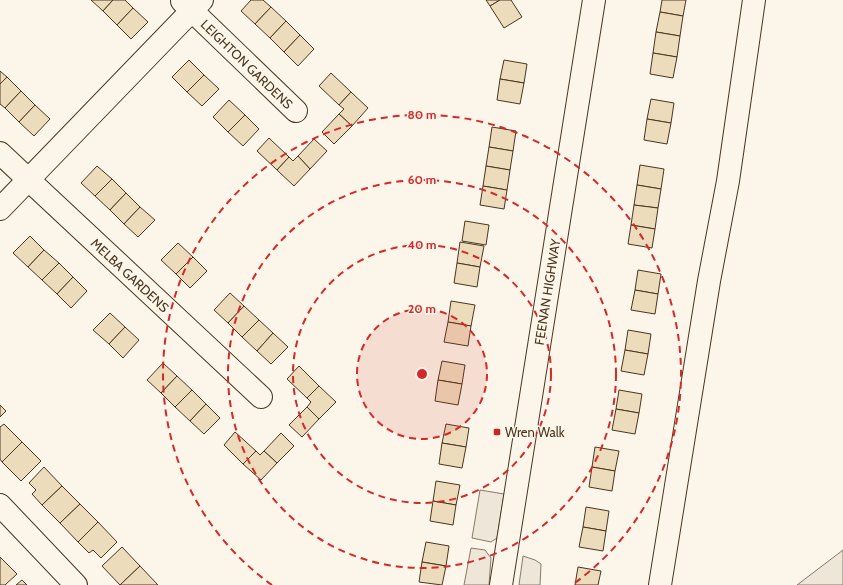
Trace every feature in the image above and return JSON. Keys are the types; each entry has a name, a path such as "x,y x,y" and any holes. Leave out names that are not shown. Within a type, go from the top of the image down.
{"street":[{"name":"FEENAN HIGHWAY","path":"501,585 594,0"},
{"path":"660,585 709,281 728,181 754,0"},
{"path":"0,209 192,4"},
{"name":"LEIGHTON GARDENS","path":"192,4 296,111"},
{"name":"MELBA GARDENS","path":"0,153 260,397"},
{"path":"0,504 76,585"}],"shaded area":[{"path":"480,490 504,494 497,538 491,542 472,538"},
{"path":"471,548 485,550 491,558 489,585 464,585"},
{"path":"843,550 843,585 797,585"},
{"path":"523,556 535,560 541,564 540,585 519,585"}],"building":[{"path":"91,0 113,0 103,11"},
{"path":"113,0 125,0 133,8 117,25 103,11"},
{"path":"251,0 263,0 271,7 255,24 241,11"},
{"path":"486,0 500,0 490,6"},
{"path":"500,0 511,0 522,17 504,28 490,6"},
{"path":"662,0 686,0 683,16 660,12"},
{"path":"271,7 286,21 270,38 255,24"},
{"path":"133,8 148,22 131,39 117,25"},
{"path":"660,12 683,16 680,36 656,32"},
{"path":"286,21 300,35 284,52 270,38"},
{"path":"656,32 680,36 677,57 653,53"},
{"path":"300,35 314,49 298,66 284,52"},
{"path":"653,53 677,57 673,78 650,74"},
{"path":"189,60 204,75 187,92 172,77"},
{"path":"504,60 527,64 524,83 500,79"},
{"path":"0,71 7,77 0,84"},
{"path":"331,73 351,92 339,105 319,86"},
{"path":"204,75 219,89 202,106 187,92"},
{"path":"7,77 21,91 5,108 0,104 0,84"},
{"path":"500,79 524,83 520,104 497,100"},
{"path":"21,91 35,105 19,122 5,108"},
{"path":"351,92 368,108 352,126 339,114 344,109 339,105"},
{"path":"651,99 674,103 671,123 647,119"},
{"path":"229,100 245,115 228,132 213,117"},
{"path":"35,105 50,119 34,136 19,122"},
{"path":"339,114 352,126 334,144 322,132"},
{"path":"245,115 259,129 243,146 228,132"},
{"path":"647,119 671,123 667,144 644,140"},
{"path":"492,127 516,131 513,151 489,147"},
{"path":"269,138 289,157 277,170 257,151"},
{"path":"314,139 327,151 310,169 298,156"},
{"path":"489,147 513,151 510,170 486,166"},
{"path":"298,156 310,169 294,186 277,170 289,157 293,161"},
{"path":"640,165 664,169 661,189 637,185"},
{"path":"97,166 112,179 95,196 81,183"},
{"path":"486,166 510,170 507,190 483,186"},
{"path":"112,179 126,193 110,210 95,196"},
{"path":"637,185 661,189 658,208 634,205"},
{"path":"483,186 507,190 504,209 480,205"},
{"path":"126,193 140,207 124,224 110,210"},
{"path":"634,205 658,208 655,229 631,225"},
{"path":"140,207 155,220 138,237 124,224"},
{"path":"465,221 489,225 486,245 462,241"},
{"path":"631,225 655,229 652,248 628,244"},
{"path":"30,236 44,250 28,267 13,253"},
{"path":"460,242 484,246 480,267 457,263"},
{"path":"178,243 193,257 176,274 161,260"},
{"path":"44,250 59,263 42,280 28,267"},
{"path":"193,257 207,271 190,288 176,274"},
{"path":"59,263 73,277 57,294 42,280"},
{"path":"457,263 480,267 477,287 454,283"},
{"path":"638,270 661,274 658,294 635,290"},
{"path":"73,277 87,291 71,308 57,294"},
{"path":"635,290 658,294 655,314 631,310"},
{"path":"230,293 244,306 228,323 214,310"},
{"path":"451,301 475,305 471,326 448,322"},
{"path":"244,306 259,320 242,337 228,323"},
{"path":"110,313 125,327 109,344 93,330"},
{"path":"259,320 273,333 257,351 242,337"},
{"path":"448,322 471,326 468,346 444,342"},
{"path":"125,327 139,340 123,358 109,344"},
{"path":"628,330 651,334 648,354 625,350"},
{"path":"273,333 288,347 271,364 257,351"},
{"path":"625,350 648,354 644,375 621,371"},
{"path":"442,361 465,365 462,384 438,380"},
{"path":"163,363 177,376 161,393 147,380"},
{"path":"299,366 319,386 307,398 287,379"},
{"path":"177,376 192,390 175,407 161,393"},
{"path":"438,380 462,384 458,405 435,401"},
{"path":"319,386 336,402 319,419 307,407 311,402 307,398"},
{"path":"192,390 206,404 190,421 175,407"},
{"path":"619,390 642,394 639,413 616,409"},
{"path":"206,404 220,418 204,434 190,421"},
{"path":"0,405 6,411 0,417"},
{"path":"307,407 319,419 302,437 289,425"},
{"path":"616,409 639,413 635,434 612,430"},
{"path":"4,424 22,442 2,462 0,459 0,427"},
{"path":"446,424 469,428 466,447 442,443"},
{"path":"235,432 256,451 243,464 224,445"},
{"path":"281,433 294,446 277,463 264,451"},
{"path":"22,442 41,461 21,481 2,462"},
{"path":"442,443 466,447 462,468 439,464"},
{"path":"595,447 619,451 615,471 592,467"},
{"path":"256,451 260,455 264,451 277,463 261,480 243,464"},
{"path":"44,467 62,486 42,505 32,494 36,490 29,483"},
{"path":"592,467 615,471 612,491 589,487"},
{"path":"436,481 460,485 456,505 433,501"},
{"path":"62,486 80,504 60,523 42,505"},
{"path":"433,501 456,505 453,525 430,521"},
{"path":"80,504 98,522 78,542 60,523"},
{"path":"586,507 609,511 606,531 583,527"},
{"path":"98,522 117,542 101,558 93,550 89,553 78,542"},
{"path":"583,527 606,531 603,551 579,547"},
{"path":"426,542 449,546 446,566 422,562"},
{"path":"122,547 140,566 120,585 102,566"},
{"path":"0,557 17,574 5,585 0,585"},
{"path":"422,562 446,566 442,585 419,582"},
{"path":"140,566 158,585 120,585"},
{"path":"578,567 601,571 598,585 575,585"},
{"path":"22,580 27,585 16,585"}],"place":[{"name":"Wren Walk","path":"497,432"}]}
